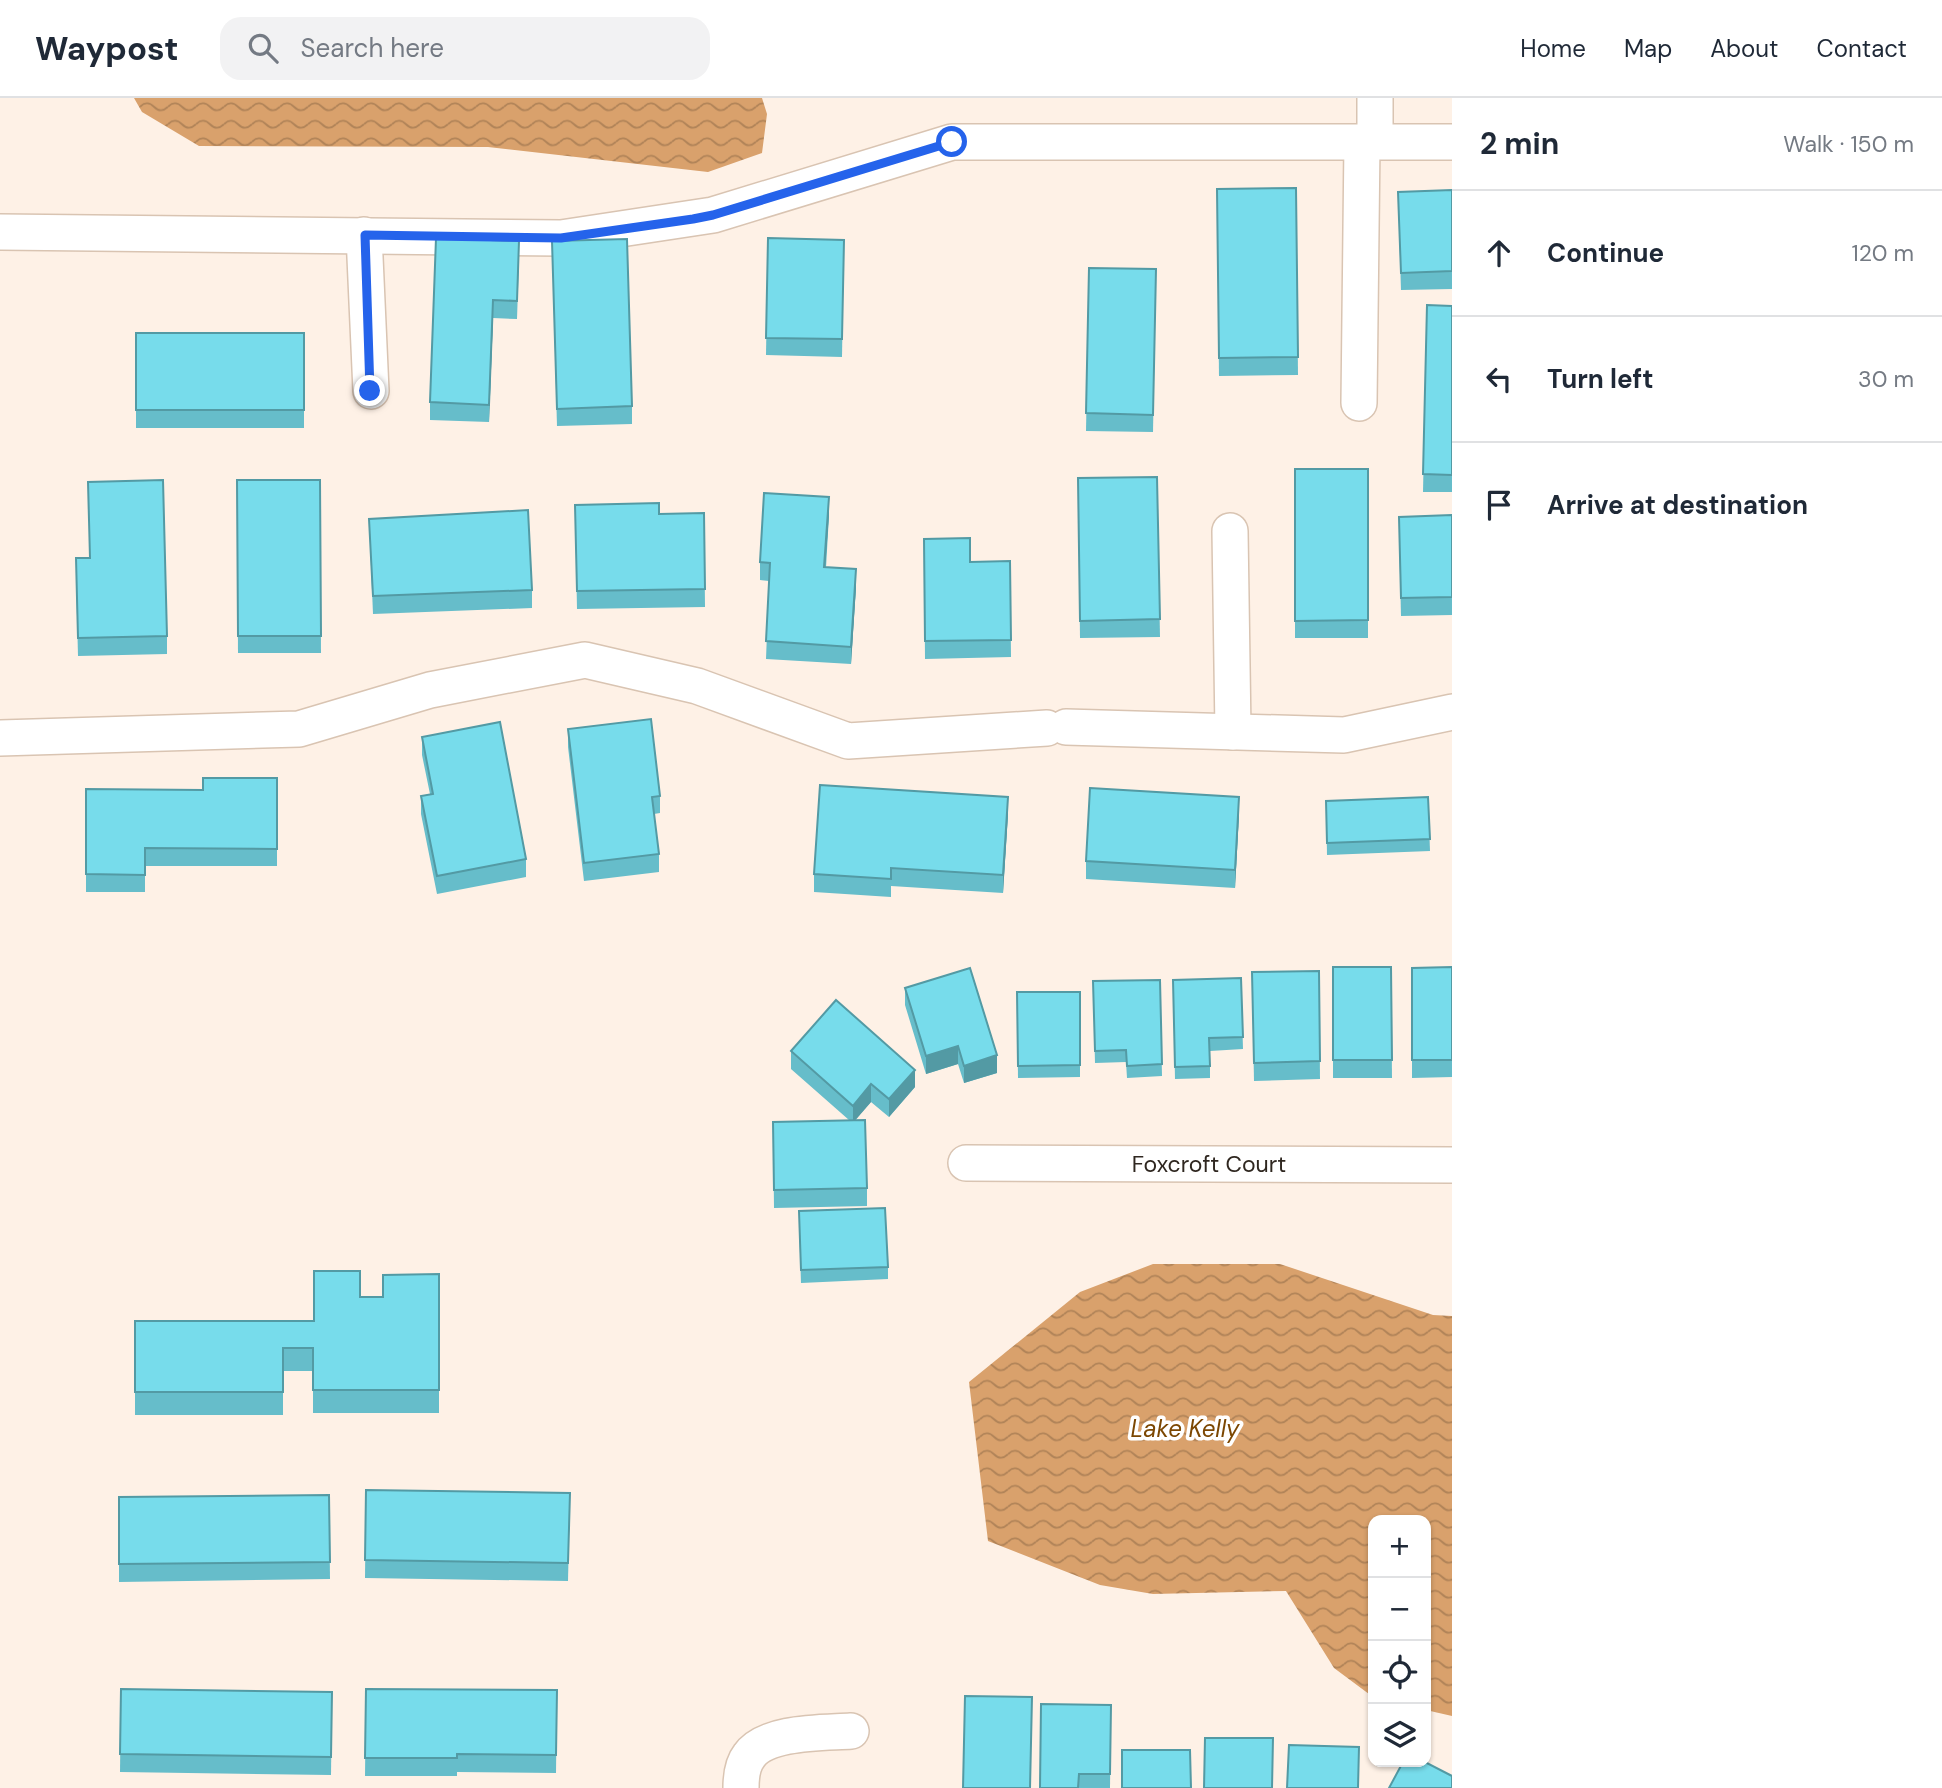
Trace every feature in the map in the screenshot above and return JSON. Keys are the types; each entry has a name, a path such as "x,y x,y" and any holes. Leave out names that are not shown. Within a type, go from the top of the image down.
{"street":[{"path":"1359,403 1369,142 1375,98"},
{"path":"0,232 561,238 713,215 952,142 1452,142"},
{"path":"365,235 370,391"},
{"path":"1230,531 1233,732"},
{"path":"0,738 299,729 430,690 585,660 697,686 848,741 1057,728 1344,735 1452,712"},
{"name":"Foxcroft Court","path":"966,1163 1452,1165"},
{"path":"741,1788 743,1766 748,1757 763,1744 787,1736 851,1731"}],"water":[{"path":"134,98 762,98 767,114 762,153 708,172 488,147 199,146 142,112"},
{"name":"Lake Kelly","path":"1153,1264 1280,1264 1433,1315 1452,1316 1452,1716 1431,1711 1431,1515 1368,1515 1368,1693 1334,1668 1286,1591 1153,1594 1100,1585 988,1541 969,1382 1080,1292"}],"building":[{"path":"1296,188 1298,357 1219,358 1217,189"},
{"path":"1452,190 1452,271 1401,273 1398,192"},
{"path":"436,238 519,241 517,301 493,300 489,405 430,402"},
{"path":"768,238 844,240 842,339 766,338"},
{"path":"627,239 632,406 557,409 552,241"},
{"path":"1089,268 1156,269 1153,415 1086,413"},
{"path":"1427,305 1452,306 1452,475 1423,474"},
{"path":"136,333 304,333 304,410 136,410"},
{"path":"1295,469 1368,469 1368,620 1295,621"},
{"path":"1157,477 1160,619 1080,621 1078,478"},
{"path":"163,480 167,636 78,638 76,558 90,558 88,482"},
{"path":"237,480 320,480 321,636 238,636"},
{"path":"764,493 829,497 824,567 856,569 851,647 766,641 770,563 760,562"},
{"path":"659,503 659,514 704,513 705,589 577,591 575,505"},
{"path":"528,510 532,590 373,596 369,519"},
{"path":"1452,515 1452,597 1401,598 1399,517"},
{"path":"970,538 970,562 1010,561 1011,640 925,641 924,539"},
{"path":"651,719 660,796 652,797 659,854 584,863 568,729"},
{"path":"500,722 526,859 437,876 421,796 433,794 422,737"},
{"path":"203,778 277,778 277,849 145,848 145,875 86,874 86,789 203,790"},
{"path":"820,785 1008,797 1003,875 891,868 891,879 814,874"},
{"path":"1090,788 1239,797 1235,870 1086,861"},
{"path":"1428,797 1430,839 1327,843 1326,801"},
{"path":"1333,967 1391,967 1392,1060 1333,1060"},
{"path":"1452,967 1452,1060 1412,1060 1412,968"},
{"path":"970,968 997,1055 964,1066 958,1046 926,1056 905,988"},
{"path":"1319,971 1320,1061 1254,1063 1252,972"},
{"path":"1241,978 1243,1037 1209,1038 1210,1066 1175,1067 1173,980"},
{"path":"1160,980 1162,1064 1127,1066 1126,1050 1095,1051 1093,981"},
{"path":"1017,992 1080,992 1080,1065 1018,1066"},
{"path":"836,1000 915,1070 889,1099 871,1084 853,1106 791,1051"},
{"path":"865,1120 867,1188 774,1190 773,1122"},
{"path":"885,1208 888,1267 801,1270 799,1211"},
{"path":"314,1271 360,1271 360,1297 383,1297 383,1275 439,1274 439,1390 313,1390 313,1348 283,1348 283,1392 135,1392 135,1321 314,1321"},
{"path":"366,1490 570,1493 568,1563 365,1560"},
{"path":"329,1495 330,1562 119,1564 119,1497"},
{"path":"121,1689 332,1692 331,1757 120,1754"},
{"path":"366,1689 557,1690 556,1755 457,1754 457,1758 365,1758"},
{"path":"965,1696 1032,1697 1030,1788 963,1788"},
{"path":"1041,1704 1111,1705 1110,1774 1079,1774 1078,1788 1040,1788"},
{"path":"1205,1738 1273,1738 1272,1788 1204,1788"},
{"path":"1289,1745 1359,1747 1358,1788 1287,1788"},
{"path":"1122,1750 1190,1750 1191,1788 1122,1788"},
{"path":"1431,1765 1452,1776 1452,1788 1389,1788 1400,1767"}],"route":[{"path":"370,391 365,235 561,238 693,219 952,142"}]}
